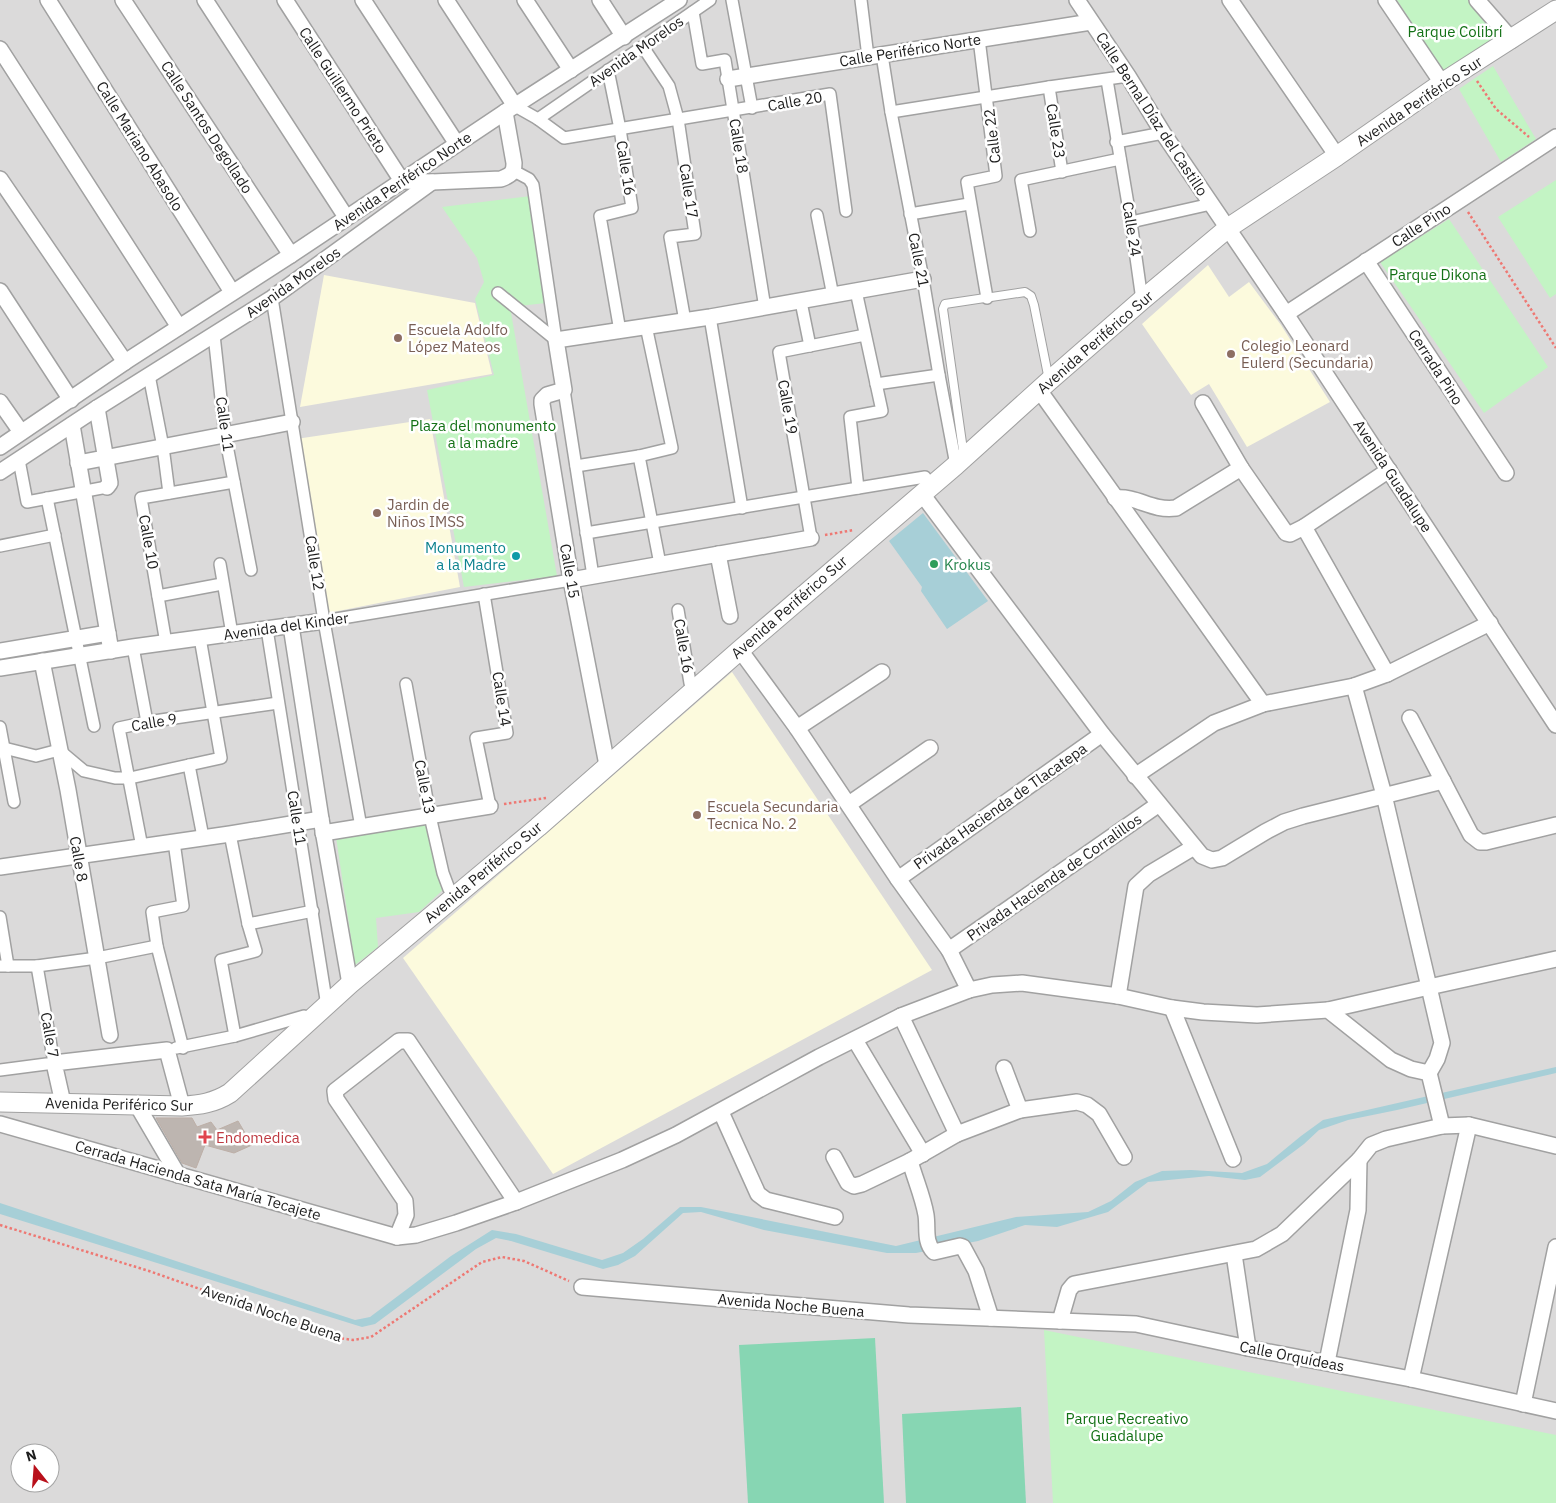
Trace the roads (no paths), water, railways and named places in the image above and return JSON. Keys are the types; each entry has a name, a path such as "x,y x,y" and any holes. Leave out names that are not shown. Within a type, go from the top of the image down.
{"street":[{"name":"Calle Mariano Abasolo","path":"48,0 232,292"},
{"name":"Calle Santos Degollado","path":"123,0 291,255"},
{"path":"205,0 346,217"},
{"name":"Calle Guillermo Prieto","path":"285,0 402,181"},
{"path":"362,0 457,144"},
{"path":"402,181 432,182 501,179 511,176 514,170 510,109 446,0"},
{"path":"525,0 571,70"},
{"path":"600,0 624,37"},
{"name":"Avenida Periférico Norte","path":"125,362 679,0"},
{"name":"Avenida Morelos","path":"538,119 710,0"},
{"name":"Calle 20","path":"732,0 752,108 830,94 846,211"},
{"name":"Calle 21","path":"861,0 891,112 924,279 939,375 960,462"},
{"name":"Calle Bernal Díaz del Castillo","path":"1077,0 1128,76 1163,133 1228,228"},
{"path":"1230,0 1337,156"},
{"path":"1386,0 1442,83"},
{"path":"1477,0 1512,40"},
{"name":"Avenida Periférico Sur","path":"0,1102 182,1106 202,1105 217,1101 230,1093 350,984 538,826 740,650 923,486 960,462 1044,385 1228,228 1337,156 1442,83 1512,40 1556,10"},
{"name":"Calle 18","path":"693,12 702,64 725,60 766,308"},
{"name":"Calle Periférico Norte","path":"728,78 1091,22"},
{"name":"Calle 22","path":"979,40 996,176 967,182 987,298"},
{"name":"Calle 17","path":"643,47 669,86 678,119 695,234 670,237 685,320"},
{"path":"0,49 179,326"},
{"name":"Calle 16","path":"608,70 620,129 632,208 600,216 620,331"},
{"path":"891,112 1128,76"},
{"name":"Calle 24","path":"1107,80 1116,142 1132,222 1142,300"},
{"name":"Calle 23","path":"1030,231 1021,180 1062,172 1049,87"},
{"path":"510,109 538,119 564,138 752,108"},
{"path":"1116,142 1163,133"},
{"name":"Calle Pino","path":"1286,314 1556,137"},
{"path":"1062,172 1120,159"},
{"path":"514,170 529,179 533,185 594,576"},
{"path":"0,179 125,362 0,447"},
{"name":"Avenida Morelos","path":"0,472 97,408 272,298 432,182"},
{"path":"910,214 970,204"},
{"path":"1132,222 1211,204"},
{"path":"817,215 833,296"},
{"name":"Avenida Guadalupe","path":"1228,228 1556,725"},
{"name":"Cerrada Pino","path":"1366,261 1506,473"},
{"path":"498,292 556,340 766,308 924,279"},
{"path":"0,291 71,400"},
{"path":"856,292 882,411 850,417 858,488"},
{"name":"Calle 12","path":"272,298 324,621 361,827"},
{"path":"801,302 810,346 865,335"},
{"path":"710,317 742,508"},
{"path":"576,466 639,456 672,448 646,326"},
{"name":"Calle 11","path":"214,335 225,435 251,570"},
{"name":"Calle 19","path":"810,346 779,352 811,538"},
{"path":"876,384 939,375"},
{"path":"149,376 163,447 169,493 234,482"},
{"path":"1044,385 1115,498 1262,704"},
{"name":"Calle 15","path":"564,390 547,395 542,400 542,404 571,580 607,765"},
{"path":"0,402 21,432"},
{"path":"1203,403 1241,468 1286,533 1290,534 1304,527 1389,470"},
{"path":"19,460 26,502 107,487 110,483 97,408"},
{"path":"78,463 292,422"},
{"path":"72,425 111,651"},
{"path":"639,456 660,564"},
{"path":"1115,498 1134,499 1151,507 1176,508 1241,468"},
{"path":"586,533 858,488 923,486 1102,734 1194,847 1202,856 1212,860 1222,858 1284,822 1443,781"},
{"name":"Calle 10","path":"166,643 142,498 169,493"},
{"path":"47,498 94,726"},
{"path":"1304,527 1387,674"},
{"path":"0,546 55,535"},
{"path":"571,580 811,538"},
{"path":"718,554 730,616"},
{"path":"220,564 232,634"},
{"name":"Avenida del Kinder","path":"0,668 133,647 324,621 571,580"},
{"path":"158,596 222,584"},
{"name":"Calle 14","path":"484,594 507,733 476,738 490,806"},
{"name":"Calle 16","path":"678,610 690,683"},
{"path":"1135,776 1214,723 1262,704 1354,686 1387,674 1490,623"},
{"path":"291,626 322,826 350,984"},
{"name":"Calle 11","path":"267,629 327,1006"},
{"path":"0,651 108,633"},
{"path":"4,748 36,756 59,750 84,771 115,778 130,778 221,758 200,638"},
{"path":"133,647 147,722"},
{"path":"740,650 797,728 898,879 949,950 969,990"},
{"name":"Calle 8","path":"42,661 68,790 114,1057"},
{"path":"797,728 882,672"},
{"name":"Calle 13","path":"406,684 430,816 443,872 449,889"},
{"path":"1354,686 1384,795 1442,1043 1431,1079 1442,1126"},
{"name":"Calle 9","path":"142,847 119,728 278,702"},
{"path":"1410,718 1471,835 1480,842 1556,824"},
{"path":"0,727 4,748 3,764 14,802"},
{"name":"Privada Hacienda de Tlacatepa","path":"898,879 1102,734"},
{"path":"849,804 930,748"},
{"path":"189,765 203,837"},
{"name":"Privada Hacienda de Corralillos","path":"949,950 1159,804"},
{"path":"0,867 230,834 298,822 322,826 361,827 490,806"},
{"path":"230,834 248,924 256,951 220,960 234,1036"},
{"path":"174,842 183,906 152,912 157,946 183,1048"},
{"path":"1118,996 1136,886 1149,874 1194,847"},
{"path":"248,924 313,911"},
{"path":"0,917 4,966 38,966 97,958 157,946"},
{"path":"516,1202 408,1042 399,1041 336,1091 336,1099 405,1201 406,1215 397,1237 416,1235 516,1202 622,1160 721,1112 819,1058 901,1016 969,990 992,985 1022,983 1118,996 1172,1008 1257,1015 1328,1010 1556,959"},
{"name":"Calle 7","path":"38,966 54,1063 64,1103"},
{"path":"1172,1008 1233,1159"},
{"path":"1328,1010 1391,1060 1431,1079"},
{"path":"0,1070 183,1048 304,1016 312,1020"},
{"path":"901,1016 957,1134"},
{"path":"855,1040 917,1158 926,1216 925,1229 929,1242 934,1252 963,1247 976,1271 991,1318"},
{"path":"167,1050 182,1106"},
{"path":"1004,1068 1020,1110"},
{"path":"834,1157 848,1183 854,1186 917,1158 957,1134 1020,1110 1077,1102 1087,1105 1098,1114 1124,1158"},
{"path":"137,1105 178,1175"},
{"path":"721,1112 758,1194 766,1200 835,1217"},
{"name":"Cerrada Hacienda Sata María Tecajete","path":"0,1124 397,1237"},
{"path":"1411,1379 1469,1125"},
{"path":"1060,1321 1069,1290 1074,1284 1256,1249 1282,1234 1359,1160 1371,1145 1386,1139 1442,1126 1469,1125 1556,1146"},
{"path":"1327,1362 1358,1210 1359,1160"},
{"path":"1523,1404 1556,1248"},
{"path":"1234,1254 1248,1348"},
{"name":"Avenida Noche Buena","path":"582,1287 910,1315 1060,1321"},
{"name":"Calle Orquídeas","path":"1060,1321 1136,1324 1248,1348 1411,1379 1556,1411"}],"lane":[{"path":"960,462 943,309 946,304 1021,292 1031,296 1034,305 1044,385"}],"water":[{"name":"Krokus","path":"923,513 988,601 947,629 921,591 922,587 889,541"},
{"path":"1556,1067 1556,1073 1348,1120 1319,1130 1304,1144 1260,1177 1245,1180 1209,1176 1148,1182 1108,1212 1057,1227 1025,1225 978,1241 916,1253 887,1253 764,1230 701,1212 683,1213 635,1256 618,1265 603,1269 496,1238 476,1249 375,1324 362,1327 0,1214 0,1203 355,1320 370,1317 451,1256 492,1230 516,1234 602,1260 623,1253 643,1239 680,1207 701,1207 896,1246 1016,1217 1088,1212 1111,1201 1135,1182 1162,1171 1191,1170 1242,1173 1267,1164 1323,1120"}],"place":[{"name":"Escuela Adolfo López Mateos","path":"398,338"},
{"name":"Colegio Leonard Eulerd (Secundaria)","path":"1231,354"},
{"name":"Jardin de Niños IMSS","path":"377,513"},
{"name":"Monumento a la Madre","path":"516,556"},
{"name":"Krokus","path":"934,564"},
{"name":"Escuela Secundaria Tecnica No. 2","path":"697,815"},
{"name":"Endomedica","path":"205,1137"}],"park label":[{"name":"Parque Colibrí","path":"1455,31"},
{"name":"Parque Dikona","path":"1438,274"},
{"name":"Plaza del monumento a la madre","path":"483,434"},
{"name":"Parque Recreativo Guadalupe","path":"1127,1426"}]}
